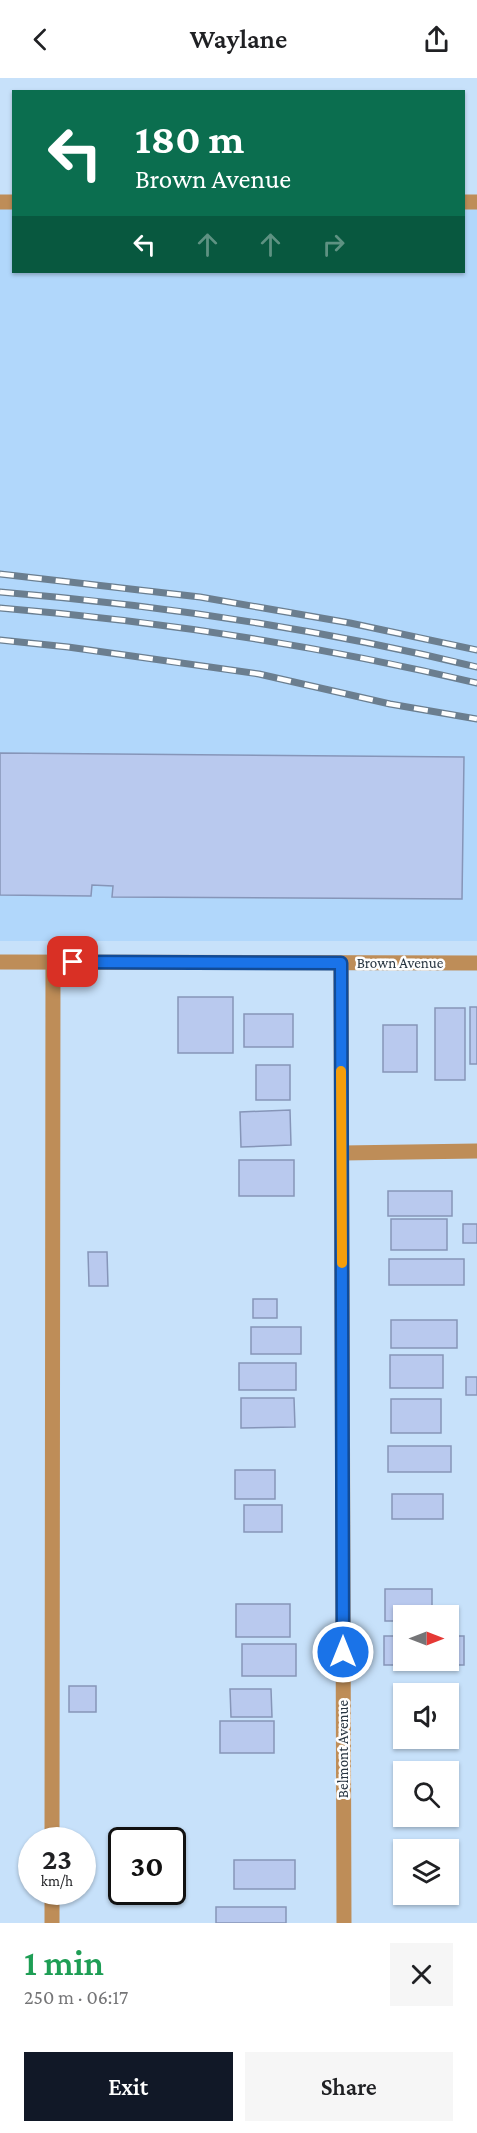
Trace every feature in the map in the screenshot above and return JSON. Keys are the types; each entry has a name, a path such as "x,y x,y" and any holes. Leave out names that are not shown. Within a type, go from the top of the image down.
{"street":[{"name":"Brown Avenue","path":"0,962 477,963"},
{"path":"52,1827 53,962"},
{"name":"Belmont Avenue","path":"341,963 344,1923"},
{"path":"342,1153 477,1151"},
{"path":"52,1905 52,1923"}],"shaded area":[{"path":"0,204 12,204 12,273 465,273 465,204 477,204 477,941 0,941"}],"building":[{"path":"0,753 464,757 462,899 112,897 113,886 92,885 91,896 0,895"},
{"path":"178,997 233,997 233,1053 178,1053"},
{"path":"470,1007 477,1007 477,1064 470,1064"},
{"path":"435,1008 465,1008 465,1080 435,1080"},
{"path":"244,1014 293,1014 293,1047 244,1047"},
{"path":"383,1025 417,1025 417,1072 383,1072"},
{"path":"256,1065 290,1065 290,1100 256,1100"},
{"path":"290,1110 291,1145 241,1147 240,1112"},
{"path":"239,1160 294,1160 294,1196 239,1196"},
{"path":"388,1191 452,1191 452,1216 388,1216"},
{"path":"391,1219 447,1219 447,1250 391,1250"},
{"path":"463,1224 477,1224 477,1243 463,1243"},
{"path":"88,1252 107,1252 108,1286 89,1286"},
{"path":"389,1259 464,1259 464,1285 389,1285"},
{"path":"253,1299 277,1299 277,1318 253,1318"},
{"path":"391,1320 457,1320 457,1348 391,1348"},
{"path":"251,1327 301,1327 301,1354 251,1354"},
{"path":"390,1355 443,1355 443,1388 390,1388"},
{"path":"239,1363 296,1363 296,1390 239,1390"},
{"path":"466,1377 477,1377 477,1395 466,1395"},
{"path":"241,1398 294,1398 295,1427 241,1428"},
{"path":"391,1399 441,1399 441,1433 391,1433"},
{"path":"388,1446 451,1446 451,1472 388,1472"},
{"path":"235,1470 275,1470 275,1499 235,1499"},
{"path":"392,1494 443,1494 443,1519 392,1519"},
{"path":"244,1505 282,1505 282,1532 244,1532"},
{"path":"385,1589 432,1589 432,1605 393,1605 393,1621 385,1621"},
{"path":"236,1604 290,1604 290,1637 236,1637"},
{"path":"384,1636 393,1636 393,1665 384,1665"},
{"path":"459,1636 464,1636 464,1665 459,1665"},
{"path":"242,1644 296,1644 296,1676 242,1676"},
{"path":"69,1686 96,1686 96,1712 69,1712"},
{"path":"230,1689 271,1689 272,1717 231,1717"},
{"path":"220,1721 274,1721 274,1753 220,1753"},
{"path":"234,1860 295,1860 295,1889 234,1889"},
{"path":"216,1907 286,1907 286,1923 216,1923"}],"railway":[{"path":"0,574 200,597 350,623 477,650"},
{"path":"0,592 60,597 240,620 359,641 477,667"},
{"path":"0,608 60,613 240,636 300,646 477,683"},
{"path":"0,640 68,647 259,674 390,704 477,719"}],"slow traffic":[{"path":"341,1071 342,1263"}],"route":[{"path":"73,962 341,963 343,1652"}]}
